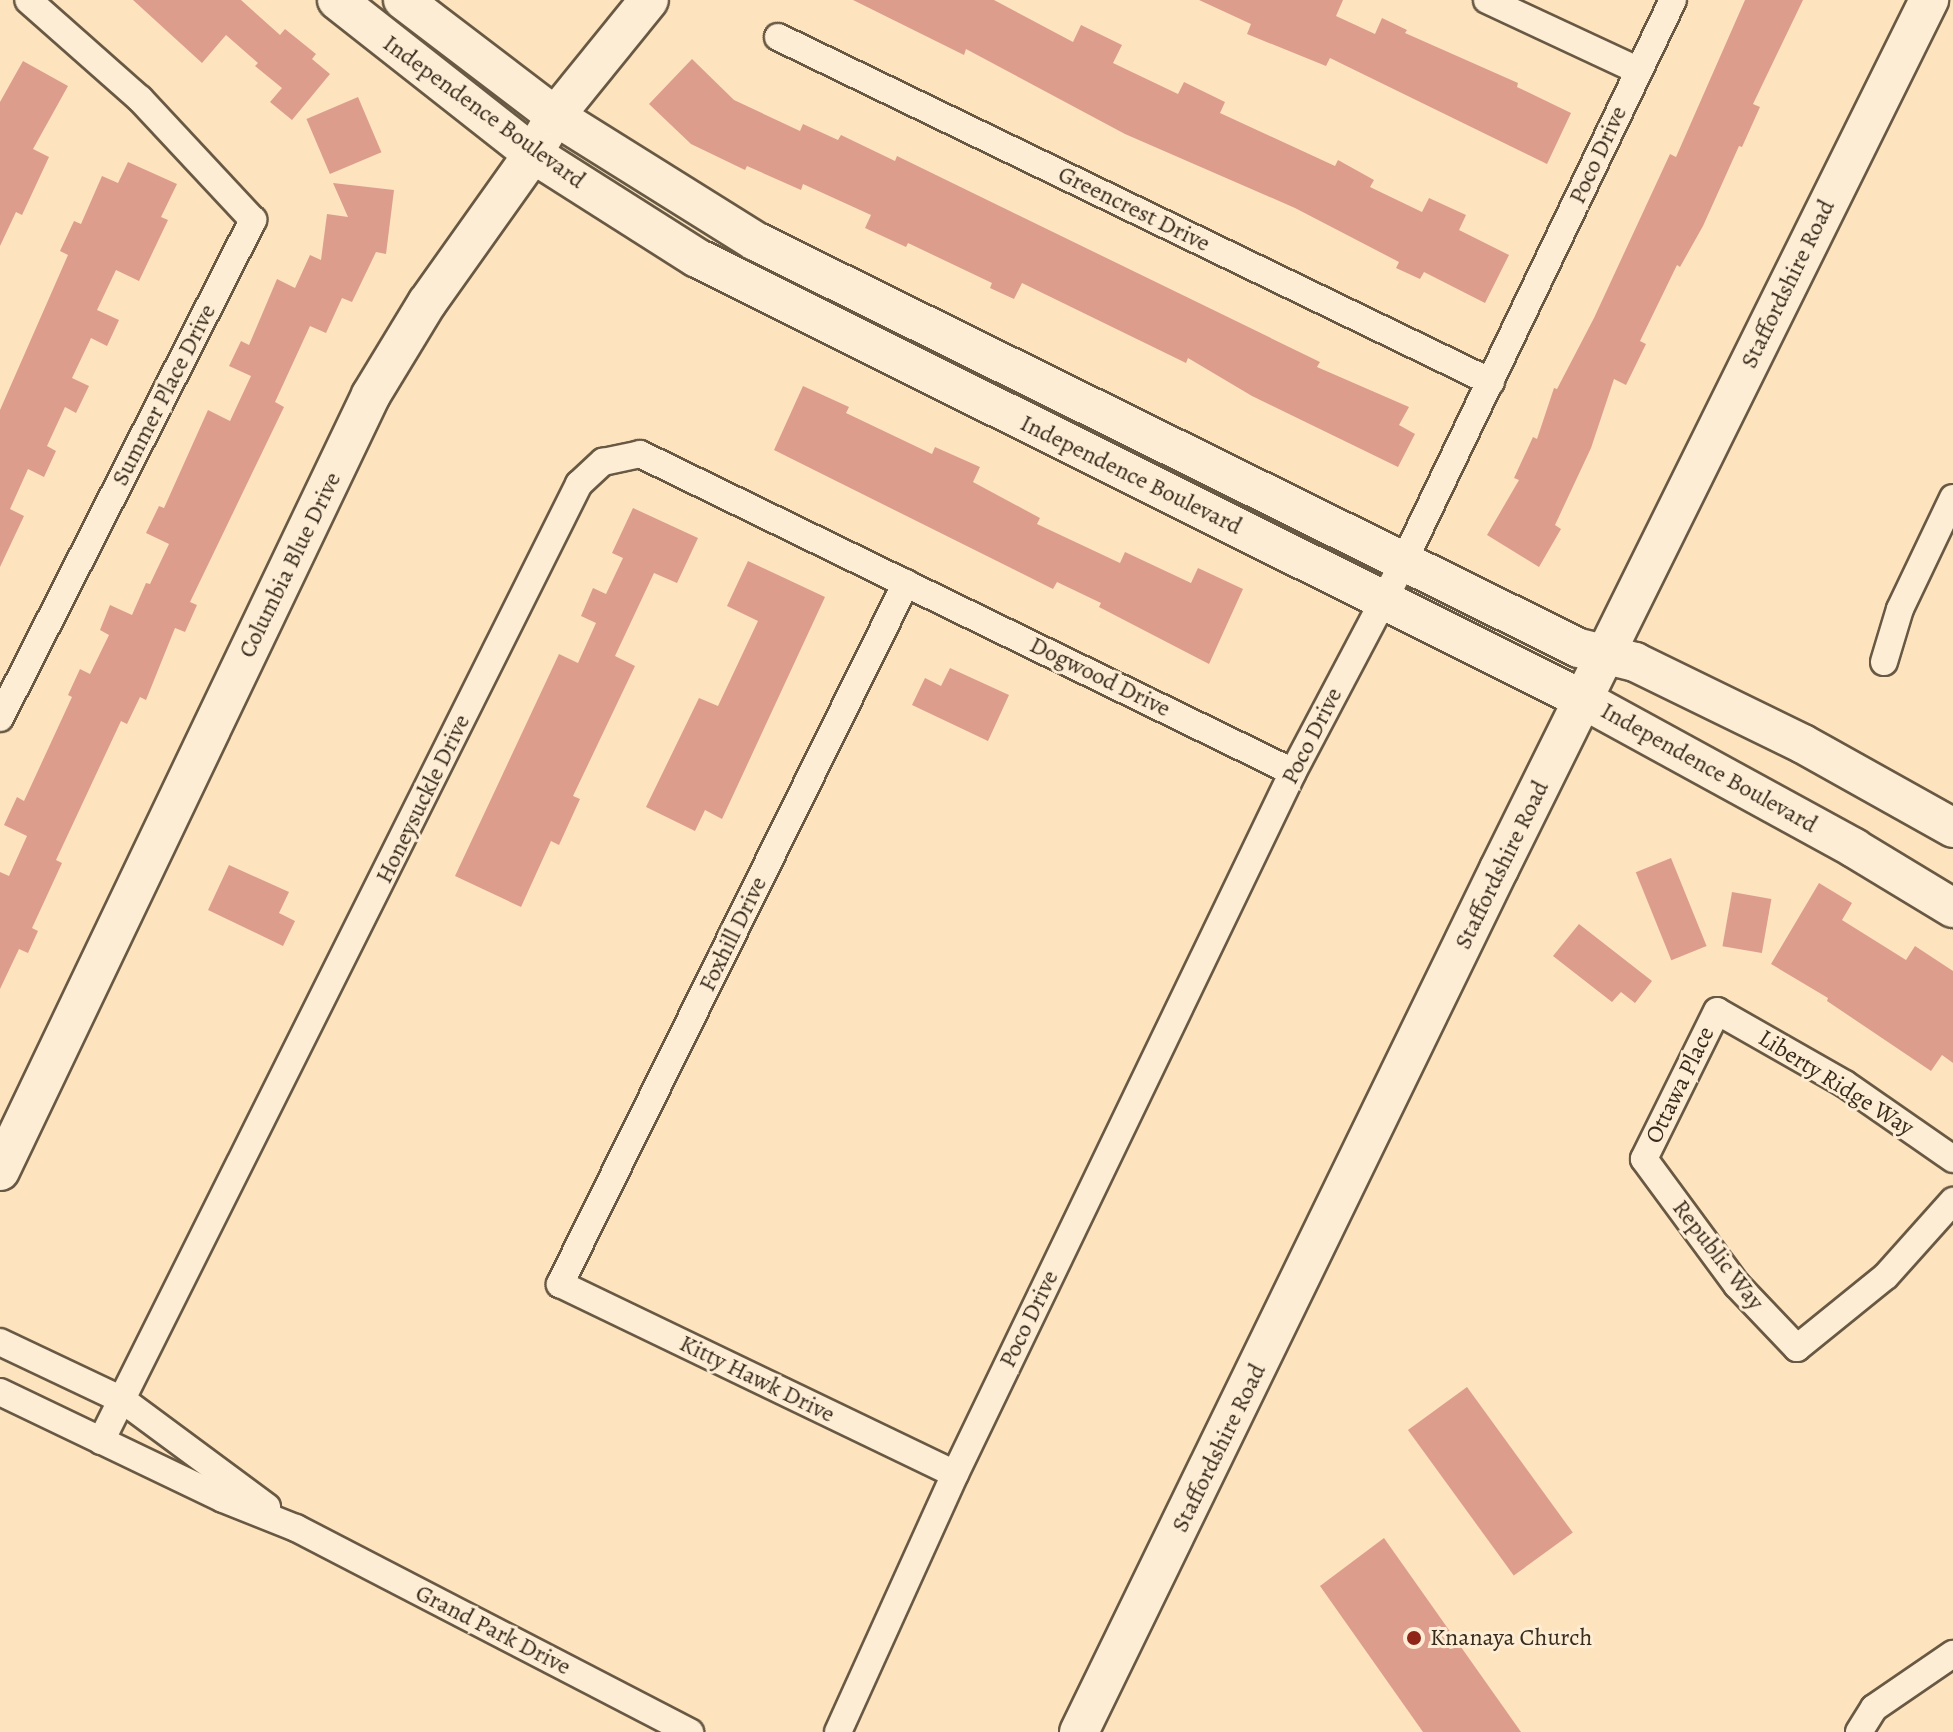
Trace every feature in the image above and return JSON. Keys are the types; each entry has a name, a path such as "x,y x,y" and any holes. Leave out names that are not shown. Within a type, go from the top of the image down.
{"main road":[{"name":"Independence Boulevard","path":"337,0 533,154 697,258 1584,700 1854,848 1953,908"},
{"name":"Independence Boulevard","path":"403,0 555,116 755,241 1579,648 1645,667 1803,744 1953,828"},
{"name":"Columbia Blue Drive","path":"0,1171 371,395 427,303 533,154 555,116 649,0"},
{"name":"Staffordshire Road","path":"1079,1732 1929,0"},
{"path":"960,391 979,354"}],"street":[{"name":"Summer Place Drive","path":"0,718 253,220 140,99 28,0"},
{"path":"1487,0 1637,70"},
{"name":"Poco Drive","path":"955,1474 1293,772 1403,563 1673,0"},
{"name":"Greencrest Drive","path":"778,37 1491,382"},
{"name":"Honeysuckle Drive","path":"101,1441 124,1401 579,484 603,462 640,454 906,583"},
{"path":"1884,662 1900,609 1953,498"},
{"name":"Dogwood Drive","path":"906,583 1293,772"},
{"name":"Foxhill Drive","path":"560,1284 906,583"},
{"name":"Ottawa Place","path":"1644,1159 1717,1011"},
{"name":"Liberty Ridge Way","path":"1717,1011 1845,1084 1953,1159"},
{"name":"Republic Way","path":"1644,1159 1737,1285 1797,1348 1886,1276 1953,1201"},
{"name":"Kitty Hawk Drive","path":"560,1284 955,1474"},
{"name":"Grand Park Drive","path":"0,1342 124,1401 296,1528"},
{"name":"Grand Park Drive","path":"0,1392 223,1499 296,1528 690,1732"},
{"path":"838,1732 955,1474"},
{"path":"1859,1732 1874,1708 1953,1654"}],"building":[{"path":"133,0 241,0 280,35 285,29 316,54 312,59 330,74 292,120 270,102 282,88 255,66 258,63 226,35 202,63"},
{"path":"853,0 994,0 1073,42 1081,25 1122,45 1113,63 1178,94 1184,82 1225,102 1220,113 1335,166 1338,160 1374,180 1370,187 1422,212 1429,198 1466,215 1459,230 1509,255 1485,303 1424,272 1420,279 1396,268 1399,262 1295,208 1125,134 966,49 964,55"},
{"path":"1199,0 1343,0 1336,16 1375,34 1382,18 1407,30 1405,33 1518,83 1517,87 1571,113 1547,164 1330,58 1326,66 1247,34 1251,24"},
{"path":"1745,0 1803,0 1753,104 1760,107 1742,147 1739,146 1703,226 1680,267 1677,265 1640,341 1646,344 1626,385 1614,379 1591,448 1555,525 1561,529 1539,567 1487,535 1519,480 1514,478 1533,437 1537,439 1554,388 1557,389 1594,318 1670,154 1676,157"},
{"path":"692,59 734,100 800,131 803,124 838,140 841,135 895,161 897,156 1320,362 1317,367 1409,407 1399,425 1415,434 1398,467 1252,396 1188,358 1186,363 1022,283 1014,299 990,288 992,283 908,243 906,247 865,228 871,215 803,184 801,190 747,166 745,170 691,144 649,104"},
{"path":"23,61 68,86 33,149 49,157 22,215 16,212 0,246 0,102"},
{"path":"358,97 381,152 330,174 306,119"},
{"path":"128,162 177,184 161,217 168,220 139,281 116,270 97,310 119,320 107,346 91,338 72,378 89,386 76,413 65,407 47,446 56,451 44,477 28,469 10,509 24,516 0,567 0,410 68,255 60,251 74,221 81,224 102,176 118,183"},
{"path":"333,183 394,190 386,254 376,252 352,302 342,298 326,333 310,326 275,402 284,407 190,602 197,605 185,632 175,628 146,700 140,697 127,724 121,721 56,860 62,863 32,928 38,931 28,953 19,949 0,989 0,872 9,876 27,836 4,825 17,797 24,801 72,697 68,695 80,669 90,674 109,635 100,630 110,605 132,615 146,583 150,584 169,544 146,533 159,506 164,508 208,410 230,421 251,376 229,366 241,341 249,345 277,279 295,288 310,255 321,260 327,214 348,217"},
{"path":"803,386 849,407 846,413 932,454 935,447 980,467 973,482 1040,518 1037,524 1120,563 1125,552 1191,583 1198,568 1243,589 1209,664 1099,607 1101,603 1057,582 1053,589 774,450"},
{"path":"633,508 698,538 677,583 654,573 615,656 635,666 573,796 580,799 559,845 551,841 521,907 455,876 559,654 578,663 596,623 581,616 593,588 606,594 623,558 612,553"},
{"path":"748,561 825,597 722,819 705,810 695,831 646,807 699,698 718,706 758,621 727,606"},
{"path":"950,668 1009,695 988,741 912,705 925,678 941,686"},
{"path":"1671,858 1707,946 1671,960 1636,872"},
{"path":"229,865 289,892 279,913 295,921 283,946 208,910"},
{"path":"1819,883 1852,903 1842,920 1906,960 1915,946 1953,971 1953,1063 1942,1055 1931,1071 1827,1001 1828,998 1771,964"},
{"path":"1732,892 1771,899 1762,953 1722,946"},
{"path":"1579,924 1652,981 1635,1003 1621,992 1612,1002 1553,956"},
{"path":"1467,1387 1573,1533 1514,1576 1408,1430"},
{"path":"1384,1538 1521,1732 1423,1732 1320,1586"}],"place":[{"name":"Knanaya Church","path":"1414,1638"}]}
